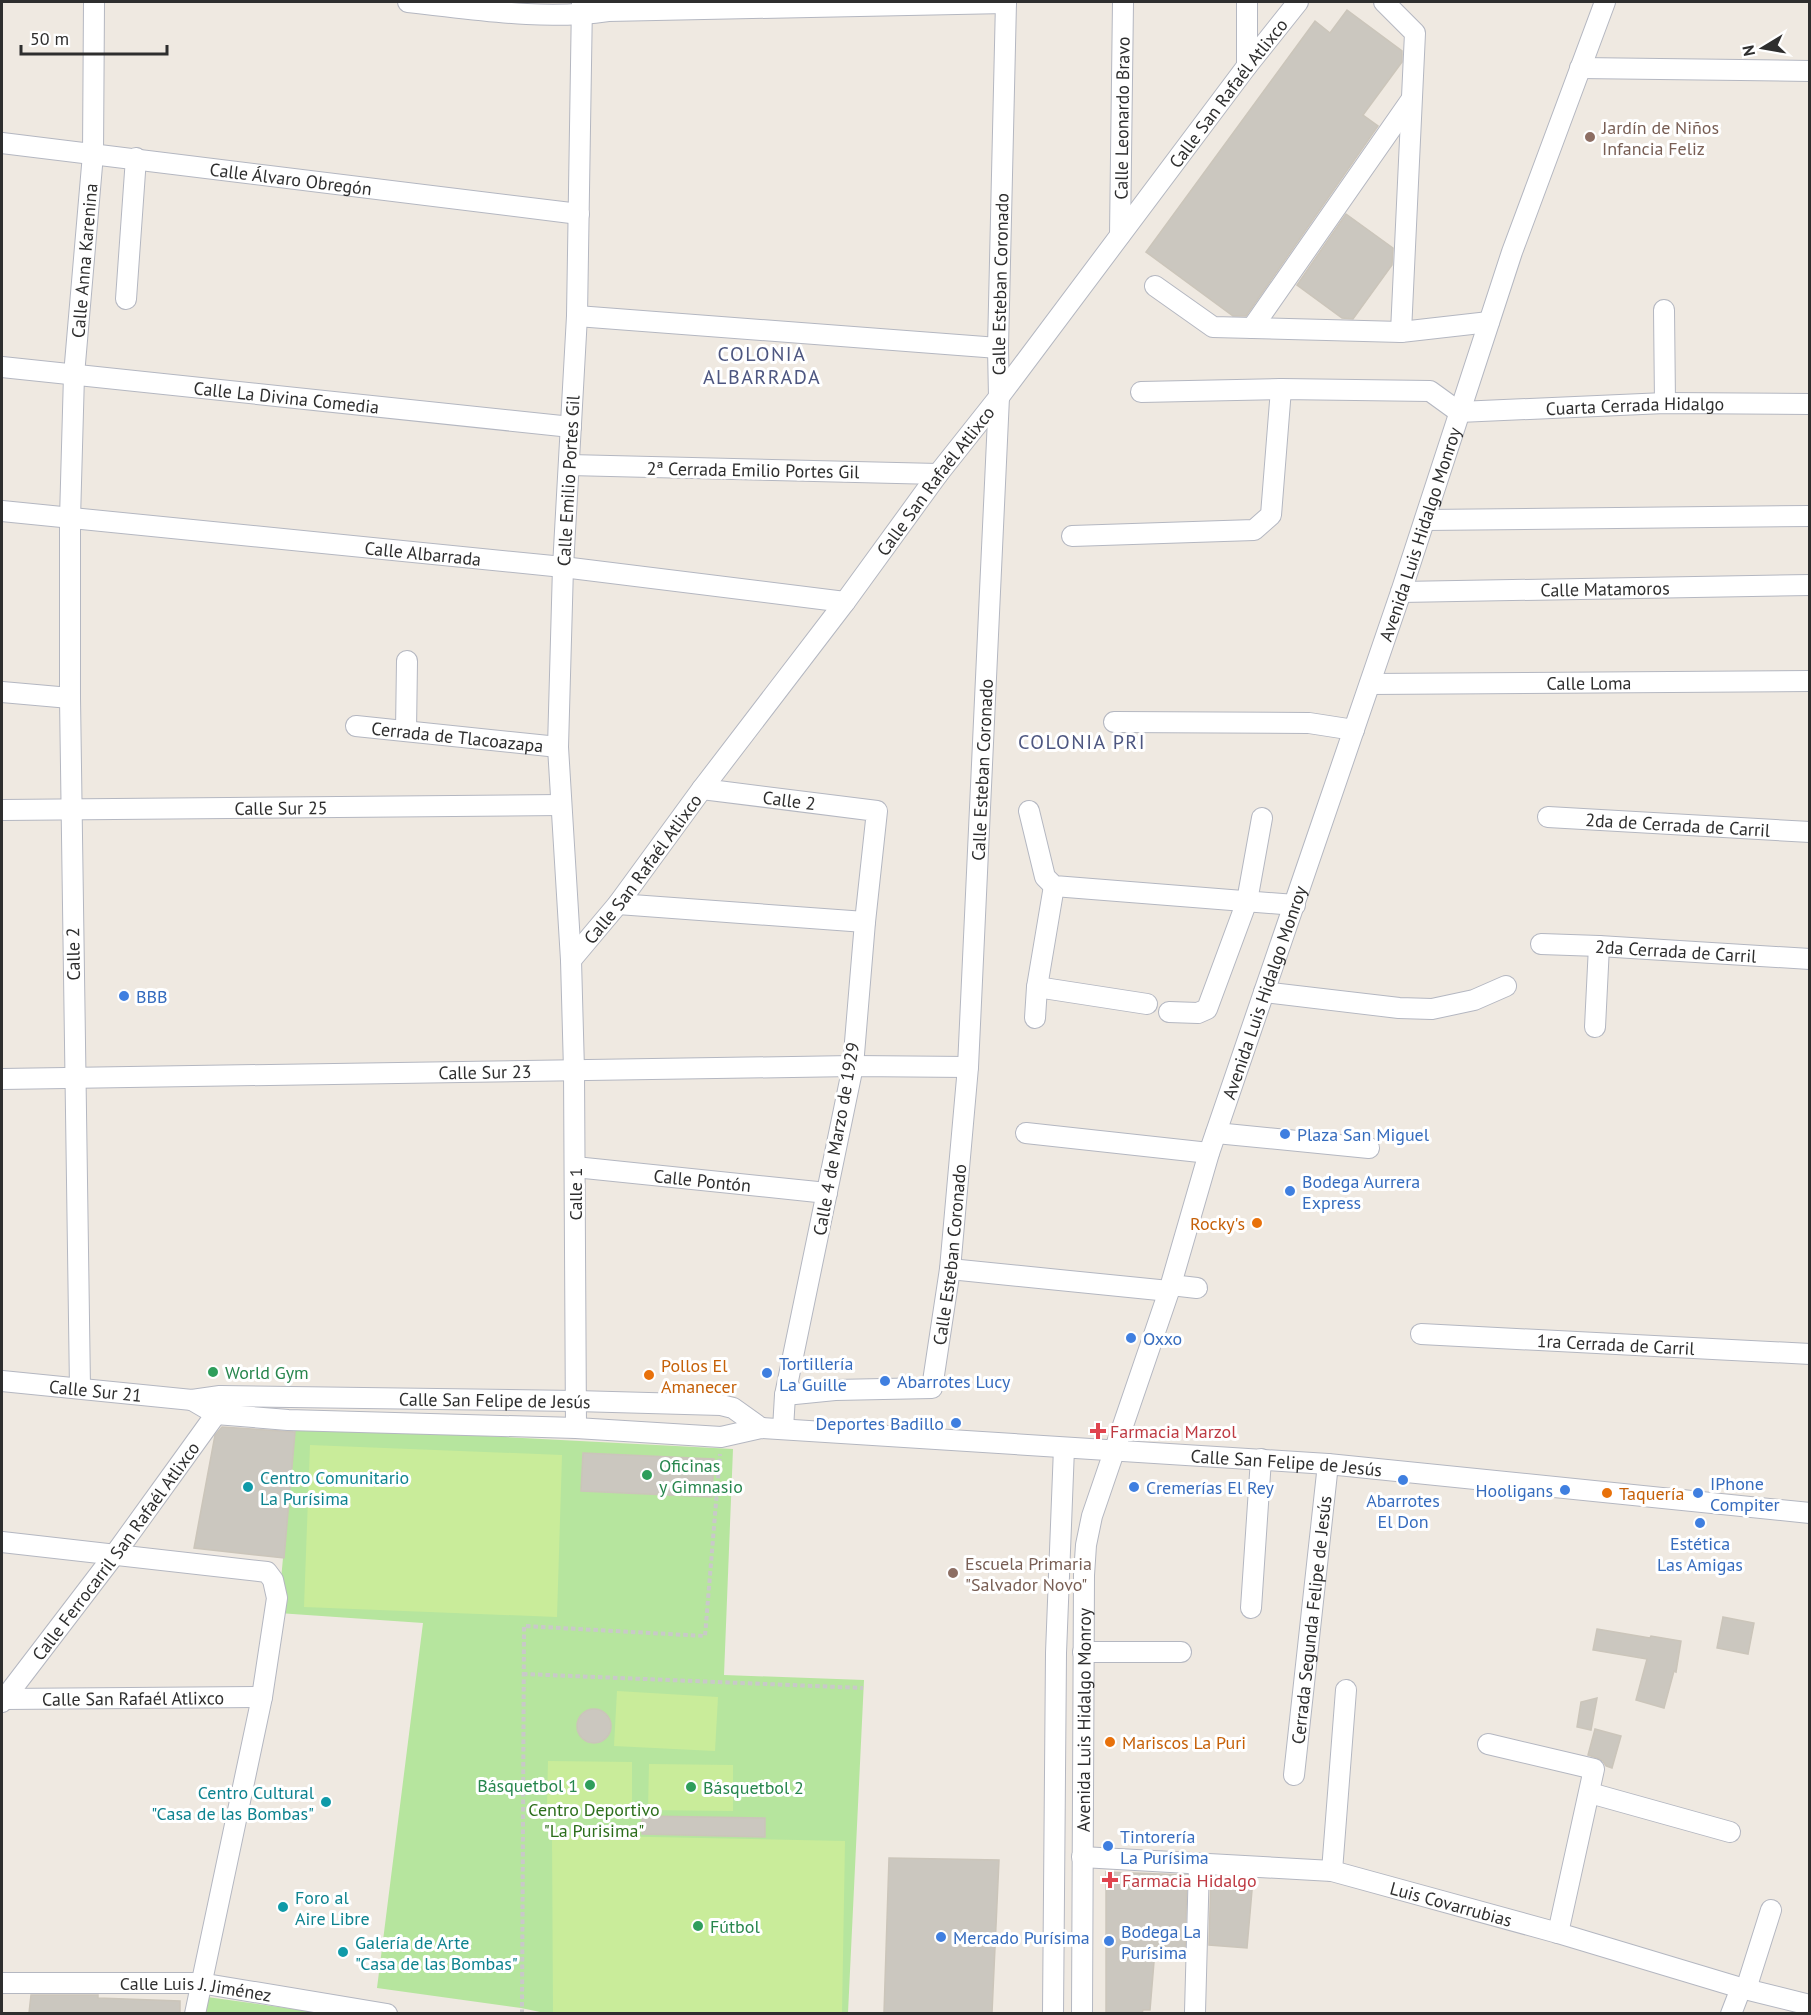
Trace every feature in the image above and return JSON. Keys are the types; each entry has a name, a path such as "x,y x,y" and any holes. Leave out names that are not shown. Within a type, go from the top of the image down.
{"street":[{"name":"Calle Anna Karenina","path":"70,519 74,375 93,154 94,2"},
{"path":"408,2 542,16 582,8 608,11 1006,2"},
{"name":"Calle Esteban Coronado","path":"785,1395 835,1390 932,1388 950,1269 968,1067 999,397 998,348 1006,2"},
{"name":"Calle Leonardo Bravo","path":"1119,235 1124,2"},
{"path":"1247,2 1247,66"},
{"name":"Calle San Rafaél Atlixco","path":"571,960 618,904 702,789 845,602 938,474 999,397 1119,235 1298,2"},
{"path":"1384,2 1415,33 1401,332"},
{"name":"Avenida Luis Hidalgo Monroy","path":"1082,2013 1083,1652 1086,1545 1092,1515 1170,1288 1209,1153 1401,592 1512,252 1605,2"},
{"name":"Calle Emilio Portes Gil","path":"571,960 558,747 563,567 577,316 582,8"},
{"path":"1580,68 1809,71"},
{"path":"1252,328 1411,100"},
{"name":"Calle Álvaro Obregón","path":"2,143 579,214"},
{"path":"126,299 136,159"},
{"path":"1155,286 1213,327 1401,332 1489,322"},
{"path":"1664,310 1665,403"},
{"path":"577,316 998,348"},
{"name":"Calle La Divina Comedia","path":"2,367 571,428"},
{"path":"1141,392 1281,389 1430,391 1459,412"},
{"path":"1072,536 1254,530 1271,515 1281,389"},
{"name":"Cuarta Cerrada Hidalgo","path":"1459,412 1665,403 1809,404"},
{"name":"2ª Cerrada Emilio Portes Gil","path":"569,465 938,474"},
{"name":"Calle Albarrada","path":"2,511 563,567 845,602"},
{"path":"1425,520 1809,516"},
{"name":"Calle 2","path":"70,519 70,698 80,1388"},
{"name":"Calle Matamoros","path":"1401,592 1809,585"},
{"path":"406,731 407,661"},
{"name":"Calle Loma","path":"1370,684 1809,681"},
{"path":"2,692 70,698"},
{"path":"1114,722 1309,723 1354,730"},
{"name":"Cerrada de Tlacoazapa","path":"356,726 558,747"},
{"name":"Calle 2","path":"702,789 877,811"},
{"name":"Calle Sur 25","path":"2,810 561,806"},
{"name":"Calle 4 de Marzo de 1929","path":"783,1429 785,1395 853,1066 877,811"},
{"path":"1029,812 1045,878 1054,886 1295,905"},
{"name":"2da de Cerrada de Carril","path":"1548,817 1809,832"},
{"path":"1169,1012 1198,1013 1207,1009 1247,901 1262,818"},
{"path":"1035,1018 1037,987 1054,886"},
{"path":"618,904 865,922"},
{"name":"2da Cerrada de Carril","path":"1541,944 1809,959"},
{"path":"1596,1027 1599,946"},
{"name":"Calle 1","path":"571,960 574,1070 576,1428"},
{"path":"1037,987 1147,1004"},
{"path":"1264,993 1399,1008 1432,1009 1474,1000 1506,987"},
{"name":"Calle Sur 23","path":"2,1079 853,1066 968,1067"},
{"path":"1026,1133 1209,1153"},
{"path":"1216,1133 1369,1148"},
{"name":"Calle Pontón","path":"575,1167 827,1193"},
{"path":"950,1269 1170,1288 1197,1288"},
{"name":"1ra Cerrada de Carril","path":"1421,1334 1809,1354"},
{"name":"Calle Sur 21","path":"2,1381 192,1400 218,1405"},
{"name":"Calle San Felipe de Jesús","path":"218,1405 576,1401 722,1405 734,1408 761,1428"},
{"name":"Calle San Felipe de Jesús","path":"218,1405 288,1420 576,1428 721,1437 761,1428 1114,1452 1261,1459 1809,1513"},
{"name":"Calle Ferrocarril San Rafaél Atlixco","path":"3,1700 115,1554 218,1405"},
{"name":"Avenida Luis Hidalgo Monroy","path":"1053,2013 1056,1653 1064,1448"},
{"path":"1251,1608 1261,1459"},
{"name":"Cerrada Segunda Felipe de Jesús","path":"1294,1775 1328,1464"},
{"path":"2,1542 267,1572 273,1580 277,1598 273,1643 195,2013"},
{"path":"1083,1652 1181,1652"},
{"path":"1332,1871 1346,1690"},
{"name":"Calle San Rafaél Atlixco","path":"3,1700 262,1697"},
{"path":"1488,1743 1594,1769 1558,1933"},
{"path":"1590,1793 1730,1832"},
{"name":"Luis Covarrubias","path":"1082,1857 1332,1871 1809,2005"},
{"path":"1195,2012 1198,1864"},
{"path":"1731,2013 1743,1988 1771,1910"},
{"name":"Calle Luis J. Jiménez","path":"2,1983 200,1983 387,2013"}],"path":[{"path":"522,2013 524,1626 705,1636 721,1437"},
{"path":"524,1674 863,1688"}],"green space":[{"name":"Centro Deportivo \"La Purisima\"","path":"295,1426 733,1449 724,1675 864,1680 848,2013 545,2013 377,1988 423,1623 278,1613"},
{"path":"310,1445 562,1455 557,1617 304,1607"},
{"path":"617,1691 718,1697 715,1751 614,1746"},
{"name":"Básquetbol 1","path":"548,1761 632,1762 632,1809 547,1807"},
{"name":"Básquetbol 2","path":"649,1764 733,1765 733,1811 648,1810"},
{"name":"Fútbol","path":"552,1835 845,1841 842,2013 553,2012"},
{"path":"207,1997 322,2013 205,2014"}],"building":[{"path":"1347,10 1402,51 1402,62 1363,115 1378,126 1246,316 1233,316 1146,252 1315,21 1330,33"},
{"path":"1346,214 1393,248 1392,265 1353,319 1342,318 1297,285"},
{"name":"Centro Comunitario La Purísima","path":"222,1427 295,1432 284,1558 194,1548 215,1435"},
{"name":"Oficinas y Gimnasio","path":"583,1453 714,1459 712,1497 581,1491"},
{"path":"1723,1617 1754,1623 1748,1654 1717,1648"},
{"path":"1597,1629 1681,1641 1676,1672 1674,1671 1664,1708 1636,1700 1647,1659 1593,1650"},
{"path":"1597,1698 1591,1730 1577,1727 1581,1702"},
{"path":"594,1709 606,1714 611,1726 606,1738 594,1743 582,1738 577,1726 582,1714"},
{"path":"1595,1729 1621,1736 1612,1768 1606,1766 1603,1761 1588,1755"},
{"path":"642,1816 765,1818 765,1837 642,1834"},
{"name":"Mercado Purísima","path":"889,1858 999,1860 992,2013 884,2013"},
{"path":"1106,1872 1187,1875 1185,1953 1155,1950 1150,2010 1143,2010 1142,2013 1106,2013"},
{"path":"1211,1876 1253,1879 1247,1948 1209,1945"},
{"path":"31,1995 98,1995 98,1998 180,2001 180,2013 29,2013"}],"place":[{"name":"Jardín de Niños Infancia Feliz","path":"1590,137"},
{"name":"BBB","path":"124,996"},
{"name":"Plaza San Miguel","path":"1285,1134"},
{"name":"Bodega Aurrera Express","path":"1290,1191"},
{"name":"Rocky's","path":"1257,1223"},
{"name":"Oxxo","path":"1131,1338"},
{"name":"World Gym","path":"213,1372"},
{"name":"Tortillería La Guille","path":"767,1373"},
{"name":"Pollos El Amanecer","path":"649,1375"},
{"name":"Abarrotes Lucy","path":"885,1381"},
{"name":"Deportes Badillo","path":"956,1423"},
{"name":"Farmacia Marzol","path":"1098,1431"},
{"name":"Oficinas y Gimnasio","path":"647,1475"},
{"name":"Abarrotes El Don","path":"1403,1480"},
{"name":"Centro Comunitario La Purísima","path":"248,1487"},
{"name":"Cremerías El Rey","path":"1134,1487"},
{"name":"Hooligans","path":"1565,1490"},
{"name":"Taquería","path":"1607,1493"},
{"name":"IPhone Compiter","path":"1698,1493"},
{"name":"Estética Las Amigas","path":"1700,1523"},
{"name":"Escuela Primaria \"Salvador Novo\"","path":"953,1573"},
{"name":"Mariscos La Puri","path":"1110,1742"},
{"name":"Básquetbol 1","path":"590,1785"},
{"name":"Básquetbol 2","path":"691,1787"},
{"name":"Centro Cultural \"Casa de las Bombas\"","path":"326,1802"},
{"name":"Tintorería La Purísima","path":"1108,1846"},
{"name":"Farmacia Hidalgo","path":"1110,1880"},
{"name":"Foro al Aire Libre","path":"283,1907"},
{"name":"Fútbol","path":"698,1926"},
{"name":"Mercado Purísima","path":"941,1937"},
{"name":"Bodega La Purísima","path":"1109,1941"},
{"name":"Galería de Arte \"Casa de las Bombas\"","path":"343,1952"}],"district":[{"name":"COLONIA ALBARRADA","path":"762,366"},
{"name":"COLONIA PRI","path":"1082,742"}]}
